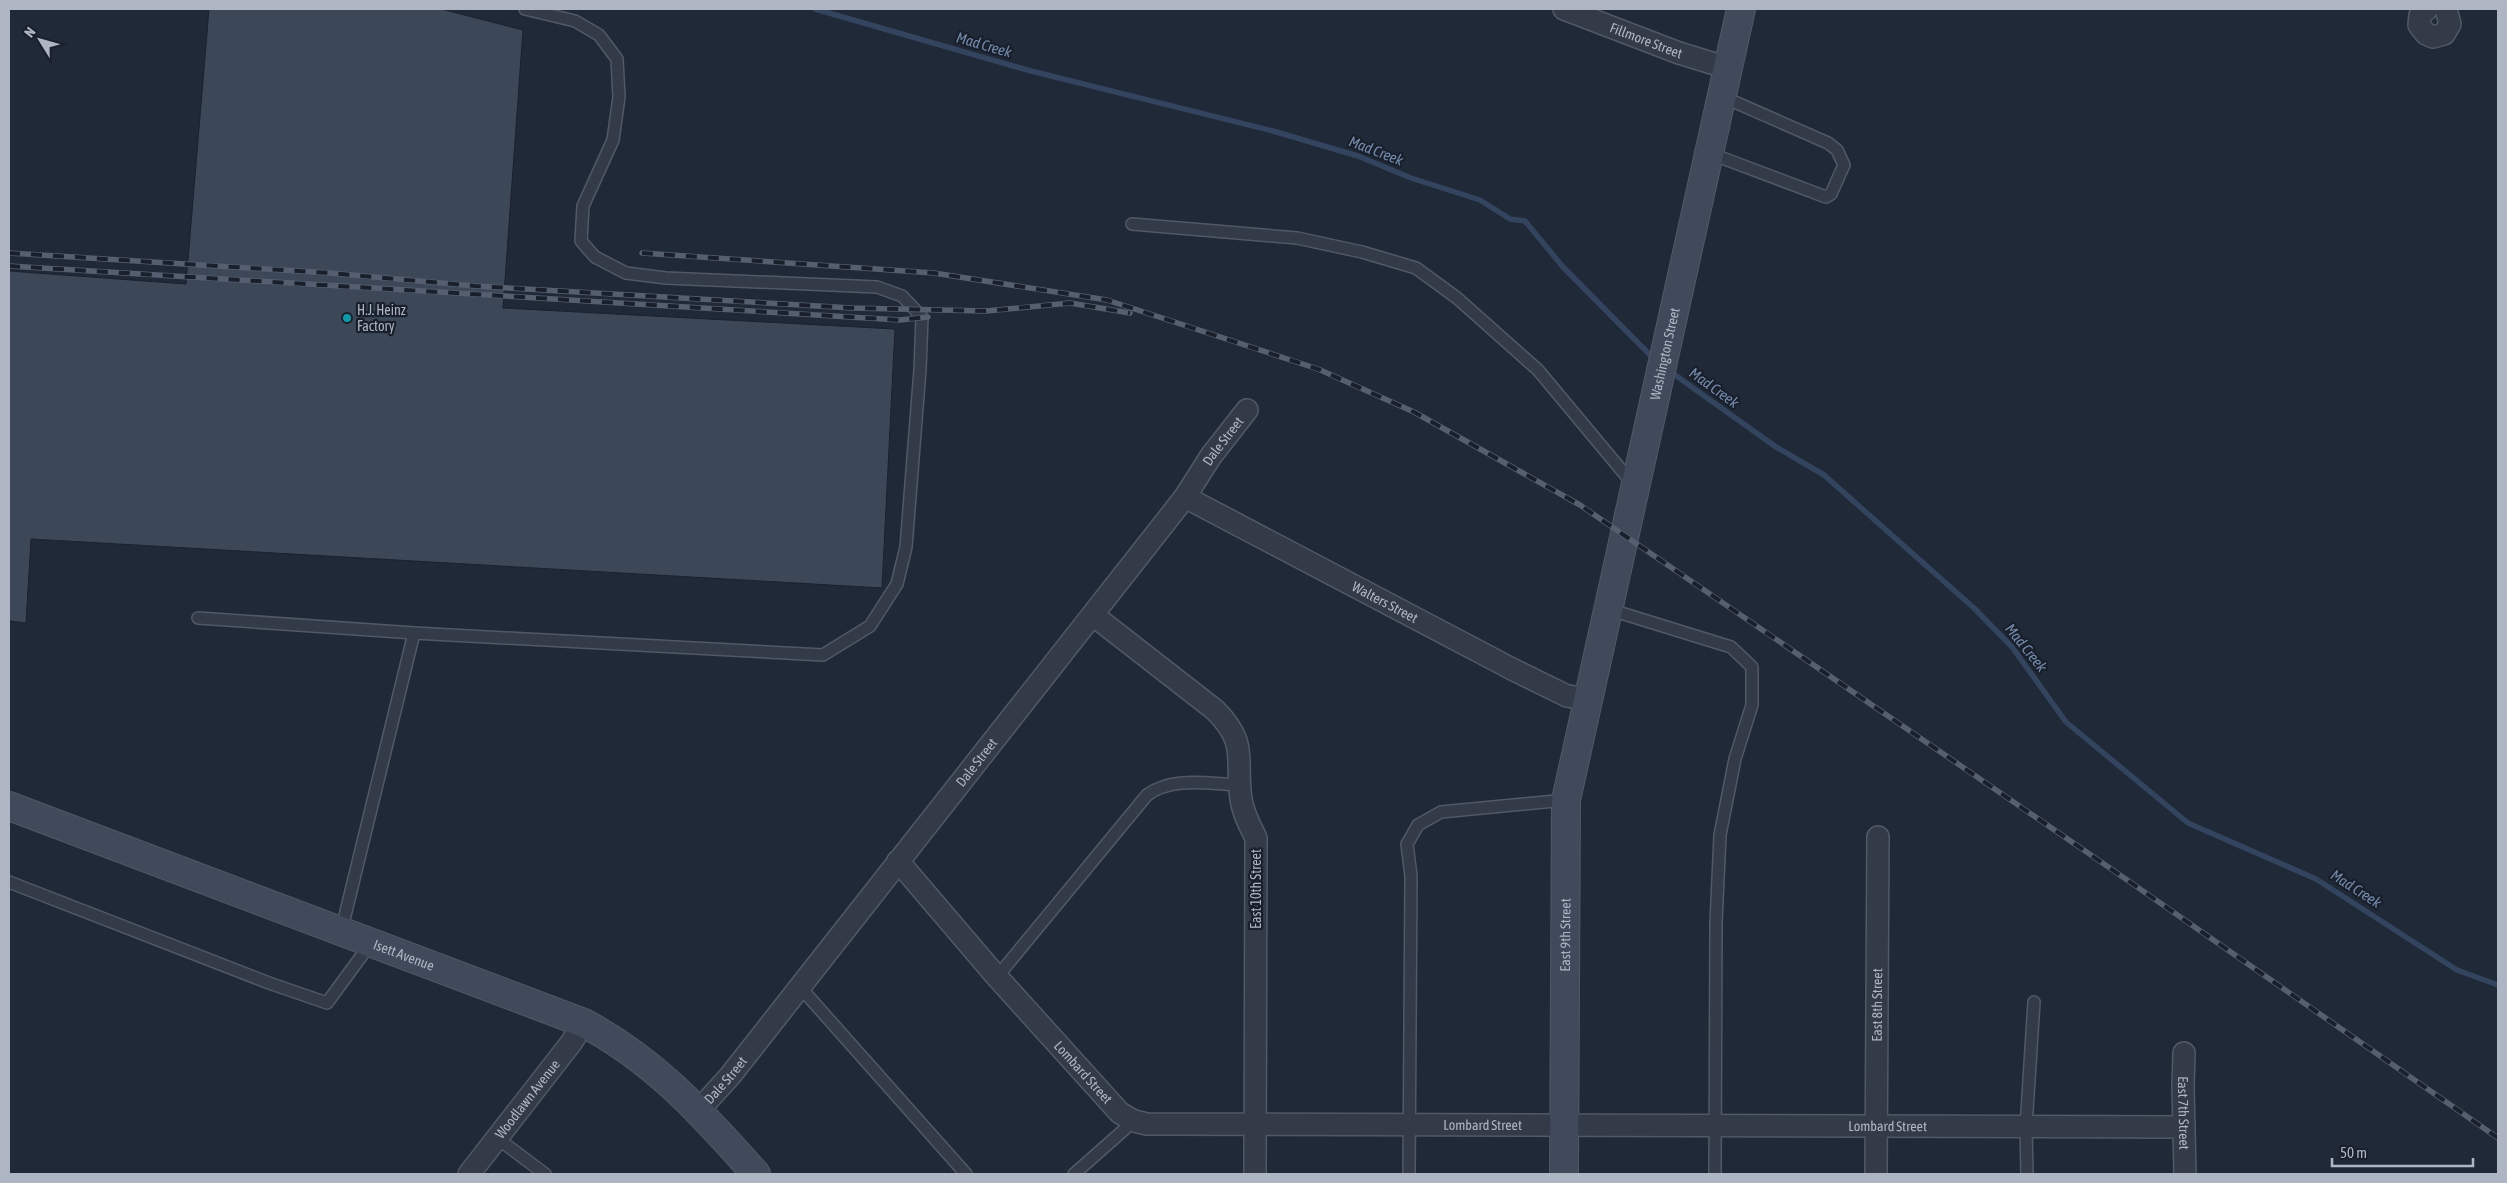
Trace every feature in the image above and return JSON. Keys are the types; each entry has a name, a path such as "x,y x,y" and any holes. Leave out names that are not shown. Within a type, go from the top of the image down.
{"main road":[{"name":"Washington Street","path":"1588,699 1626,536 1634,485 1741,9"},
{"name":"East 9th Street","path":"1564,1174 1566,800 1588,699"},
{"name":"Isett Avenue","path":"9,806 584,1023 617,1041 662,1074 699,1110 756,1174"}],"street":[{"name":"Fillmore Street","path":"1564,9 1679,53 1728,68"},
{"path":"2427,9 2420,15 2418,25 2433,37 2444,34 2450,24 2446,9"},
{"name":"Dale Street","path":"699,1110 730,1076 1093,615 1185,497 1211,456 1247,410"},
{"name":"Walters Street","path":"1185,497 1520,673 1567,696 1588,699"},
{"name":"East 10th Street","path":"1093,615 1215,710 1228,723 1240,751 1240,786 1246,818 1256,838 1254,1174"},
{"name":"East 8th Street","path":"1876,1174 1878,837"},
{"name":"Lombard Street","path":"898,861 997,977 1120,1113 1134,1121 1147,1124 2184,1127"},
{"name":"Woodlawn Avenue","path":"469,1174 571,1043 584,1023"},
{"name":"East 7th Street","path":"2184,1053 2186,1174"}],"lane":[{"path":"198,618 414,633 823,655 870,626 897,584 906,547 920,370 922,317 902,296 877,288 666,278 626,272 595,257 581,241 583,206 613,140 619,97 617,59 599,36 575,21 525,9"},
{"path":"1709,153 1826,197 1831,194 1844,165 1837,150 1828,143 1722,96"},
{"path":"1132,224 1296,238 1362,252 1416,268 1457,298 1538,370 1634,485"},
{"path":"1608,609 1731,647 1752,667 1752,705 1735,759 1720,835 1716,923 1715,1174"},
{"path":"341,932 414,633"},
{"path":"997,977 1147,795 1158,787 1180,783 1240,786"},
{"path":"1409,1174 1412,876 1407,844 1418,825 1441,812 1566,800"},
{"path":"9,882 269,983 327,1003 371,943"},
{"path":"800,988 966,1174"},
{"path":"2026,1174 2026,1127 2034,1002"},
{"path":"1074,1174 1134,1121"},
{"path":"497,1138 544,1174"}],"building":[{"name":"H.J. Heinz Factory","path":"209,9 441,9 523,30 503,308 895,329 882,588 31,539 26,623 9,621 9,271 186,284"}],"waterway":[{"name":"Mad Creek","path":"815,9 1031,71 1273,131 1358,156 1411,178 1480,200 1510,219 1525,221 1563,267 1655,360"},
{"name":"Mad Creek","path":"1668,370 1776,447 1824,475 1974,608 2012,647 2066,722 2188,823 2316,879 2457,970 2498,985"}],"railway":[{"path":"9,253 330,273 475,286 852,308 986,311 1070,303 1130,313"},
{"path":"642,253 934,273 1107,300 1318,369 1414,412 1580,505 2107,866 2498,1138"},
{"path":"9,266 900,320 928,317"}],"place":[{"name":"H.J. Heinz Factory","path":"347,318"}]}
